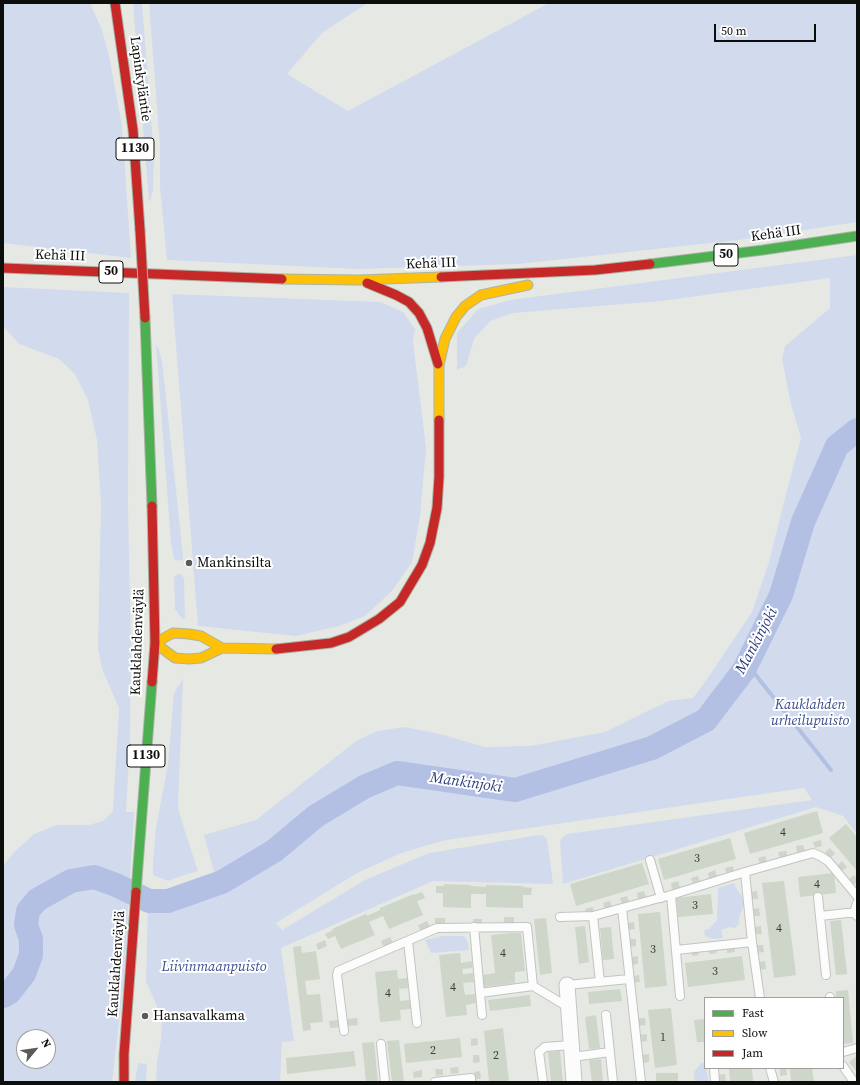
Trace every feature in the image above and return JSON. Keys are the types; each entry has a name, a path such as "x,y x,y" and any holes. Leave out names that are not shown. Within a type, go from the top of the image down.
{"main road":[{"name":"Lapinkyläntie","path":"115,3 133,130 140,230"},
{"name":"Kauklahdenväylä","path":"124,1082 124,1054 155,643 152,480 140,230"},
{"name":"Kehä III","path":"3,268 297,280 359,280 490,276 595,270 763,250 857,236"},
{"path":"222,648 201,636 189,634 173,633 155,643 175,658 189,659 201,658 222,648 280,649 331,643 349,637 365,628 400,602 422,565 430,542 437,508 439,477 439,365 445,339 456,317 465,306 482,295 595,270"},
{"path":"359,280 409,302 419,313 427,328 439,365"},
{"name":"Kauklahdenväylä","path":"118,1082 124,1054"}],"street":[{"path":"567,985 574,1082"}],"lane":[{"path":"560,917 593,916 662,898 745,872 813,853 828,860 857,896"},
{"path":"650,860 662,898"},
{"path":"745,872 752,942 760,997"},
{"path":"671,895 680,996"},
{"path":"818,897 826,975"},
{"path":"820,916 847,912 856,915 857,903"},
{"path":"622,908 641,1082"},
{"path":"593,916 600,982"},
{"path":"344,1031 337,975 338,971 437,928 527,926 532,986"},
{"path":"474,927 482,1015"},
{"path":"408,941 417,1023"},
{"path":"676,950 752,942"},
{"path":"567,985 630,979"},
{"path":"480,992 532,986 568,1008"},
{"path":"606,1015 613,1082"},
{"path":"381,1044 385,1082"},
{"path":"543,1082 539,1052 545,1047 571,1051 610,1052"},
{"path":"844,1052 857,1048"},
{"path":"844,1067 854,1082"},
{"path":"714,1069 715,1082"},
{"path":"770,1069 774,1082"},
{"path":"435,1082 471,1078 471,1082"}],"green space":[{"path":"3,3 90,3 102,30 109,56 122,126 131,258 3,243"},
{"path":"133,3 142,3 154,155 153,190 149,202"},
{"path":"149,3 368,3 323,32 287,74 348,111 549,3 857,3 857,222 739,240 518,264 357,269 167,260 160,187 160,146"},
{"path":"857,255 857,834 843,816 816,807 563,884 560,842 567,834 812,800 804,788 447,840 399,854 357,873 276,923 282,930 365,880 429,853 539,835 544,836 547,840 553,884 433,881 281,948 294,1041 282,1042 280,1082 156,1082 162,1018 146,981 148,906 168,906 218,887 204,835 256,820 356,741 377,731 405,727 440,734 485,747 530,746 605,732 668,701 693,698 752,612 769,562 801,438 791,404 782,359 785,346 830,308 830,278 661,301 513,313 490,321 474,339 466,366 457,370 457,333 478,309 510,300"},
{"path":"3,287 129,293 128,506 131,647 130,739 126,812 134,812 124,981 112,1082 3,1082 3,866 13,853 34,834 57,825 89,825 103,821 113,811 119,708 102,669 98,648 101,503 97,440 88,400 75,374 59,359 19,344 3,326"},
{"path":"172,294 380,302 403,312 415,329 413,342 426,448 420,516 412,562 392,591 365,616 339,626 296,636 198,626"},
{"path":"156,345 162,361 183,555 183,559 179,561 174,559 171,543"},
{"path":"181,574 184,578 185,618 182,619 175,609 174,577"},
{"path":"183,679 178,807 198,871 168,881 153,875 153,860 156,828 168,764 174,693"},
{"path":"734,883 742,896 744,905 739,917 739,924 735,928 729,927 721,930 723,938 714,939 705,936 704,930 709,929 717,920 718,888"},
{"path":"443,936 464,936 468,943 469,950 431,953 425,940"},
{"path":"702,1062 704,1063 704,1069 706,1069 709,1082 695,1082 694,1072"},
{"path":"138,1063 147,1064 146,1082 135,1082"}],"building":[{"path":"817,811 823,833 750,854 744,833"},
{"path":"846,824 857,837 857,871 829,838"},
{"path":"730,838 736,859 664,880 658,859"},
{"path":"821,840 822,846 815,848 813,842"},
{"path":"803,845 805,851 797,853 796,846"},
{"path":"830,848 835,854 830,858 825,852"},
{"path":"786,851 788,857 780,859 778,852"},
{"path":"765,856 767,862 760,864 758,858"},
{"path":"842,861 847,867 842,871 837,866"},
{"path":"642,863 649,884 576,906 570,884"},
{"path":"733,866 734,872 727,874 725,868"},
{"path":"715,870 717,877 709,879 708,873"},
{"path":"834,873 836,893 800,897 798,877"},
{"path":"854,875 857,882 853,885 849,879"},
{"path":"698,876 700,882 693,884 691,878"},
{"path":"678,881 680,888 672,890 671,883"},
{"path":"784,881 796,975 774,978 762,883"},
{"path":"444,884 486,887 486,885 523,886 532,888 531,895 523,895 523,908 486,907 486,894 471,894 471,908 443,907 443,893 436,893 436,886 444,886"},
{"path":"644,891 646,898 638,900 637,893"},
{"path":"757,891 758,899 751,899 751,892"},
{"path":"422,892 425,898 417,901 423,915 389,929 383,916 369,922 375,935 341,949 335,936 328,939 325,934 333,930 332,929 366,914 367,916 380,910 380,908"},
{"path":"711,894 713,914 678,917 676,898"},
{"path":"627,896 629,902 622,904 620,898"},
{"path":"610,901 612,907 605,909 603,903"},
{"path":"593,907 594,913 587,915 585,909"},
{"path":"759,908 760,916 753,916 753,909"},
{"path":"660,912 667,986 645,988 638,914"},
{"path":"504,917 514,917 514,923 504,923"},
{"path":"435,918 445,918 445,925 435,925"},
{"path":"546,918 552,973 540,975 534,919"},
{"path":"473,919 482,919 482,926 473,926"},
{"path":"841,920 847,974 836,975 830,921"},
{"path":"427,921 430,927 421,931 418,925"},
{"path":"634,922 635,929 629,930 628,923"},
{"path":"585,926 589,962 579,964 575,927"},
{"path":"761,926 762,934 755,934 755,927"},
{"path":"611,927 614,959 603,960 600,928"},
{"path":"521,933 525,971 515,972 515,983 484,987 483,975 495,973 491,935"},
{"path":"390,937 393,943 384,947 381,941"},
{"path":"629,939 636,939 636,946 630,947"},
{"path":"325,940 327,946 318,950 316,944"},
{"path":"757,945 763,945 764,952 757,953"},
{"path":"301,946 302,953 316,951 320,979 305,981 307,995 320,994 323,1022 310,1023 311,1030 303,1031 293,947"},
{"path":"727,946 734,946 735,952 727,953"},
{"path":"716,947 717,953 709,954 709,948"},
{"path":"698,949 699,955 692,956 691,950"},
{"path":"460,953 461,963 472,961 472,968 462,969 463,974 473,973 474,982 463,983 465,995 475,994 476,1003 466,1005 467,1015 446,1017 439,955"},
{"path":"638,956 638,964 632,965 631,957"},
{"path":"742,956 745,980 688,987 685,963"},
{"path":"765,961 766,969 759,970 758,962"},
{"path":"397,970 398,979 407,978 408,988 399,989 400,1001 410,1000 411,1009 400,1010 401,1020 380,1022 375,972"},
{"path":"639,975 640,982 633,983 633,976"},
{"path":"620,989 622,1001 589,1004 588,992"},
{"path":"848,990 853,1043 844,1044 844,997 836,997 836,991"},
{"path":"530,995 531,1006 490,1011 488,1000"},
{"path":"671,1008 677,1065 655,1068 648,1010"},
{"path":"596,1015 600,1048 589,1049 585,1017"},
{"path":"357,1018 358,1025 348,1026 347,1019"},
{"path":"638,1018 645,1018 646,1025 639,1026"},
{"path":"704,1019 704,1042 697,1042 694,1020"},
{"path":"339,1020 340,1027 330,1028 329,1021"},
{"path":"503,1028 509,1082 489,1082 484,1031"},
{"path":"647,1034 647,1041 641,1042 640,1035"},
{"path":"460,1038 462,1057 406,1063 404,1044"},
{"path":"477,1038 478,1045 471,1046 471,1039"},
{"path":"399,1040 404,1082 392,1082 387,1041"},
{"path":"374,1042 378,1082 366,1082 362,1043"},
{"path":"354,1051 356,1066 287,1074 286,1058"},
{"path":"560,1051 563,1082 551,1082 548,1052"},
{"path":"649,1054 649,1062 643,1063 642,1055"},
{"path":"473,1055 479,1055 480,1062 473,1063"},
{"path":"857,1056 857,1072 849,1062"},
{"path":"601,1059 603,1082 592,1082 589,1060"},
{"path":"458,1067 459,1073 451,1074 450,1068"},
{"path":"435,1069 443,1069 443,1075 436,1076"},
{"path":"729,1069 752,1069 753,1082 730,1082"},
{"path":"780,1069 786,1069 787,1075 780,1076"},
{"path":"790,1069 812,1069 814,1082 791,1082"},
{"path":"422,1070 422,1077 414,1078 413,1072"},
{"path":"480,1071 481,1079 475,1079 474,1072"},
{"path":"656,1073 678,1073 678,1082 656,1082"},
{"path":"725,1074 726,1082 719,1082 718,1075"}],"waterway":[{"name":"Mankinjoki","path":"3,996 10,992 24,974 31,955 31,939 26,925 28,911 37,900 71,881 94,877 116,885 149,901 168,901 222,882 274,851 316,816 364,787 397,773 515,790 652,748 706,720 744,670 781,595 803,522 837,446 857,430"},
{"path":"747,664 831,770"}],"traffic: fast":[{"path":"650,264 763,250 857,236"},
{"path":"145,318 152,506"},
{"path":"136,892 152,682"}],"traffic: slow":[{"path":"282,279 359,280 441,277"},
{"path":"439,420 439,365 445,339 456,317 465,306 481,295 528,285"},
{"path":"222,648 201,636 189,634 173,633 155,643 175,658 189,659 201,658 222,648 276,649"}],"traffic: jam":[{"path":"115,3 133,130 140,230"},
{"path":"140,230 145,318"},
{"path":"441,277 595,270 650,264"},
{"path":"3,268 282,279"},
{"path":"367,283 409,302 419,313 427,328 438,364"},
{"path":"276,649 331,643 349,637 379,619 400,602 422,565 430,543 437,508 439,477 439,420"},
{"path":"152,506 155,643 152,682"},
{"path":"124,1082 124,1054 136,892"}],"place":[{"name":"Mankinsilta","path":"189,563"},
{"name":"Hansavalkama","path":"145,1016"}],"park label":[{"name":"Kauklahden urheilupuisto","path":"810,714"},
{"name":"Liivinmaanpuisto","path":"214,967"}]}
